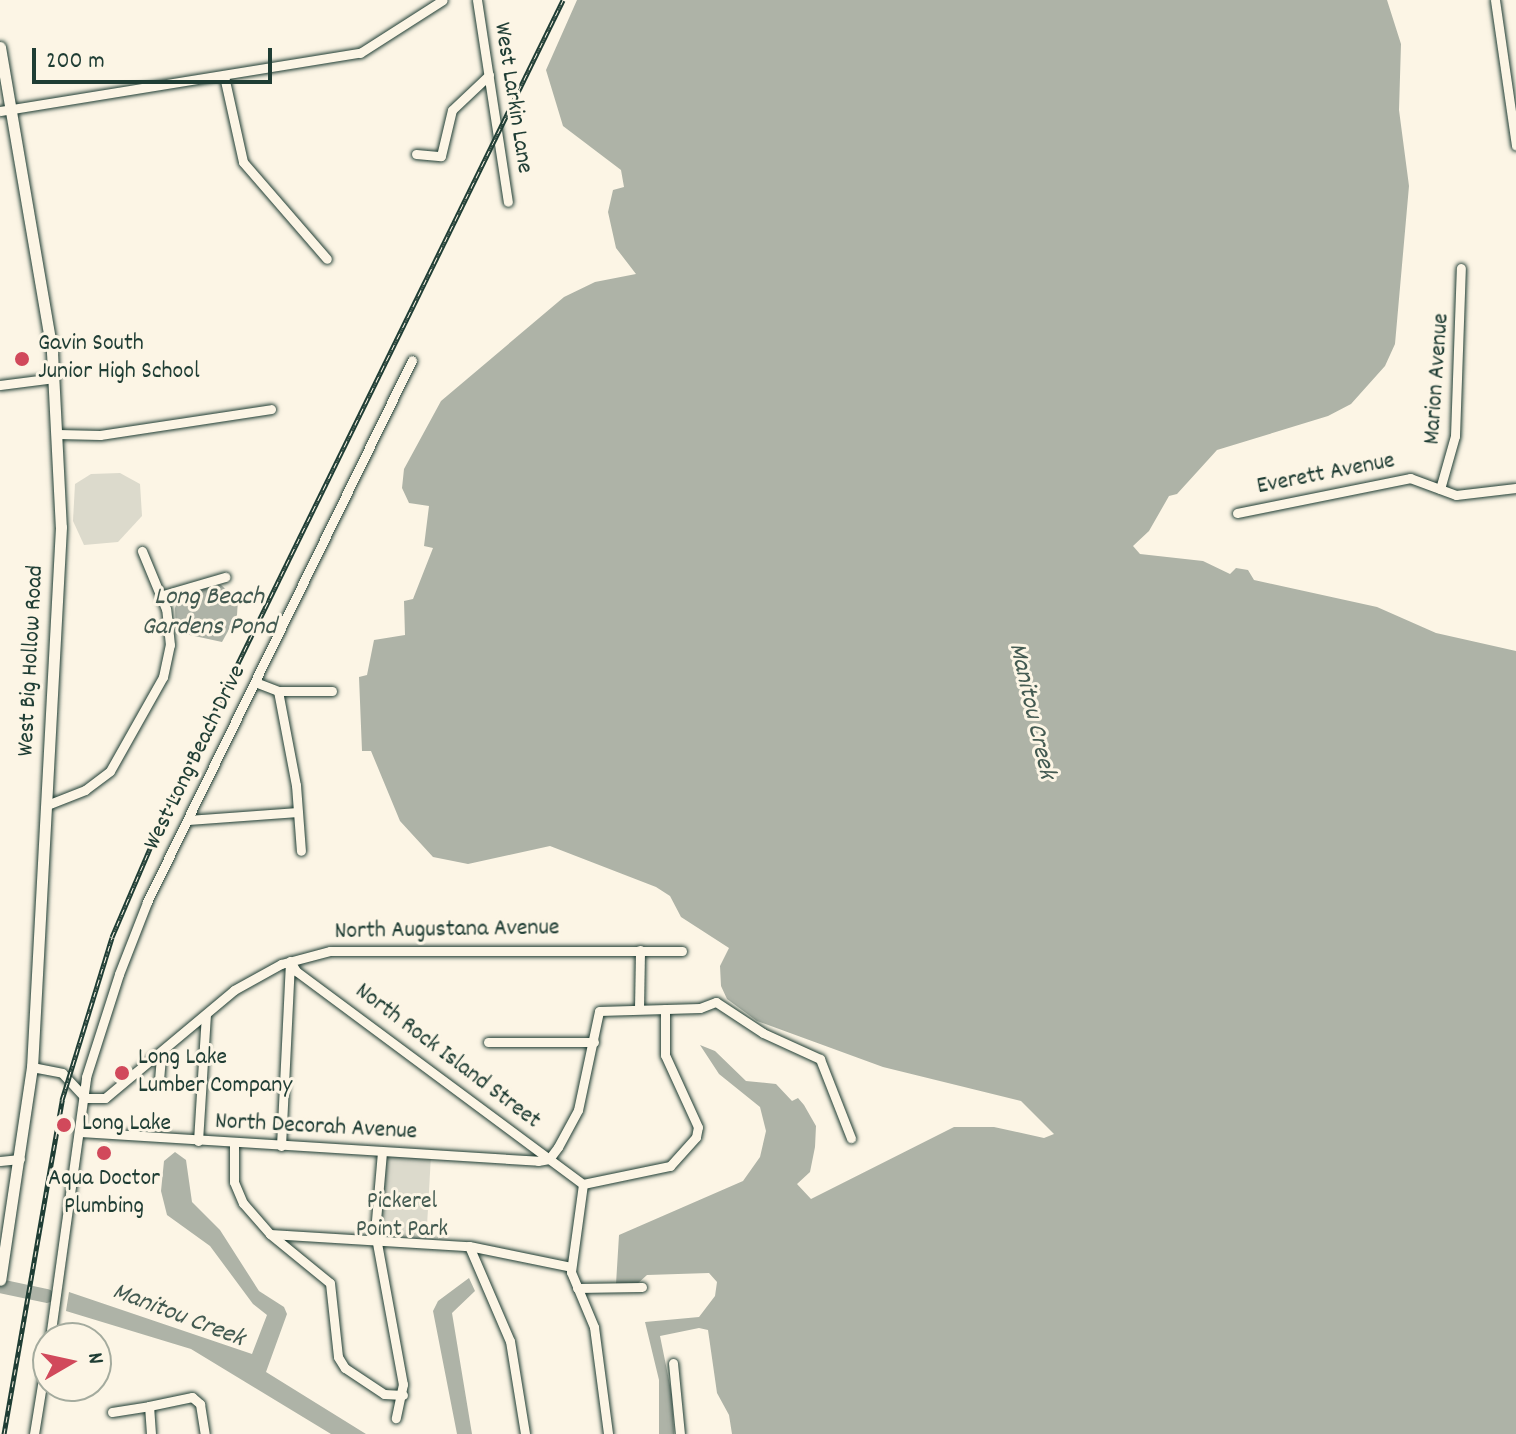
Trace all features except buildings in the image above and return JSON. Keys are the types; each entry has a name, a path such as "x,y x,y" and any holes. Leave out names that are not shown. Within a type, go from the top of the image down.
{"main road":[{"name":"West Big Hollow Road","path":"0,47 6,110 55,378 61,527 32,1067 0,1280"}],"street":[{"path":"6,110 360,53 443,0"},
{"name":"West Larkin Lane","path":"477,0 508,202"},
{"path":"1495,0 1516,145"},
{"path":"416,154 441,156 452,110 489,75"},
{"path":"224,76 243,162 327,259"},
{"name":"Marion Avenue","path":"1440,489 1455,436 1461,268"},
{"name":"West Long Beach Drive","path":"52,1322 86,1077 119,974 188,820 412,360"},
{"path":"0,385 55,378"},
{"path":"58,434 100,435 271,409"},
{"name":"Everett Avenue","path":"1237,513 1410,478 1465,495 1516,488"},
{"path":"47,805 98,781 127,747 168,662 163,595 142,551"},
{"path":"163,595 225,577"},
{"path":"255,682 278,691 332,691"},
{"path":"278,691 298,812 301,851"},
{"path":"188,820 298,812"},
{"name":"North Augustana Avenue","path":"85,1098 113,1095 234,990 290,961 358,950 682,951"},
{"path":"639,1009 640,950"},
{"path":"281,1146 290,961"},
{"name":"North Rock Island Street","path":"290,961 296,971 583,1184"},
{"path":"549,1159 578,1110 599,1011 665,1009 723,1002 763,1033 815,1054 828,1069 851,1138"},
{"path":"608,1434 594,1327 571,1267 583,1184 670,1166 696,1137 698,1127 665,1055 665,1009"},
{"path":"198,1141 206,1014"},
{"path":"488,1042 594,1042"},
{"path":"159,1080 161,1055"},
{"path":"32,1067 62,1073 85,1098"},
{"name":"North Decorah Avenue","path":"80,1132 234,1144 549,1159"},
{"path":"234,1144 236,1191 270,1234 330,1283 338,1357 345,1368 384,1394 403,1395"},
{"path":"382,1152 377,1241 403,1395 396,1418"},
{"path":"0,1161 20,1159"},
{"path":"270,1234 469,1246 571,1267"},
{"path":"469,1246 510,1341 525,1434"},
{"path":"577,1288 642,1287"},
{"path":"673,1363 680,1434"},
{"path":"112,1412 197,1399 205,1434"},
{"path":"34,1434 39,1402"},
{"path":"149,1406 151,1434"}],"green space":[{"path":"120,473 140,484 142,516 118,542 84,545 73,521 75,484 91,474"},
{"name":"Pickerel Point Park","path":"382,1152 431,1155 426,1244 377,1241"}],"water":[{"path":"577,0 1387,0 1401,44 1399,110 1409,186 1395,344 1385,366 1351,404 1328,416 1217,450 1177,494 1169,496 1149,531 1133,546 1140,554 1203,561 1230,574 1236,568 1248,570 1254,580 1377,607 1436,633 1516,651 1516,1434 732,1434 729,1415 717,1393 708,1330 699,1328 660,1336 672,1395 674,1434 659,1434 659,1380 645,1322 699,1317 715,1296 717,1282 709,1273 647,1275 636,1285 616,1284 619,1235 743,1181 760,1157 766,1131 760,1107 719,1074 700,1045 715,1051 746,1081 776,1084 792,1101 798,1098 804,1105 816,1126 815,1147 810,1172 797,1184 811,1199 954,1127 994,1127 1044,1138 1054,1134 1021,1101 883,1067 757,1021 727,999 721,986 720,966 729,948 681,917 670,896 656,887 550,846 468,864 433,857 400,821 371,751 362,751 359,677 367,675 374,640 405,635 404,601 413,599 433,548 424,546 429,506 409,503 402,488 404,469 441,401 564,297 595,282 636,274 616,248 608,212 613,190 624,187 621,170 563,126 546,70"},
{"name":"Long Beach Gardens Pond","path":"221,585 238,600 237,615 222,642 176,632 175,608 180,595 198,586"},
{"name":"Long Lake","path":"175,1152 186,1160 192,1202 220,1230 259,1291 284,1307 287,1314 266,1372 366,1434 331,1434 191,1349 112,1325 112,1322 66,1311 69,1292 252,1354 267,1315 253,1304 210,1246 167,1215 161,1191 164,1161"},
{"path":"469,1278 475,1291 452,1313 472,1434 457,1434 433,1311 438,1301"}],"waterway":[{"name":"Manitou Creek","path":"0,1286 47,1296"}],"railway":[{"path":"4,1434 62,1100 112,937 170,802 563,0"}],"place":[{"name":"Gavin South Junior High School","path":"22,359"},
{"name":"Long Lake Lumber Company","path":"122,1073"},
{"name":"Long Lake","path":"64,1125"},
{"name":"Aqua Doctor Plumbing","path":"104,1153"}]}
